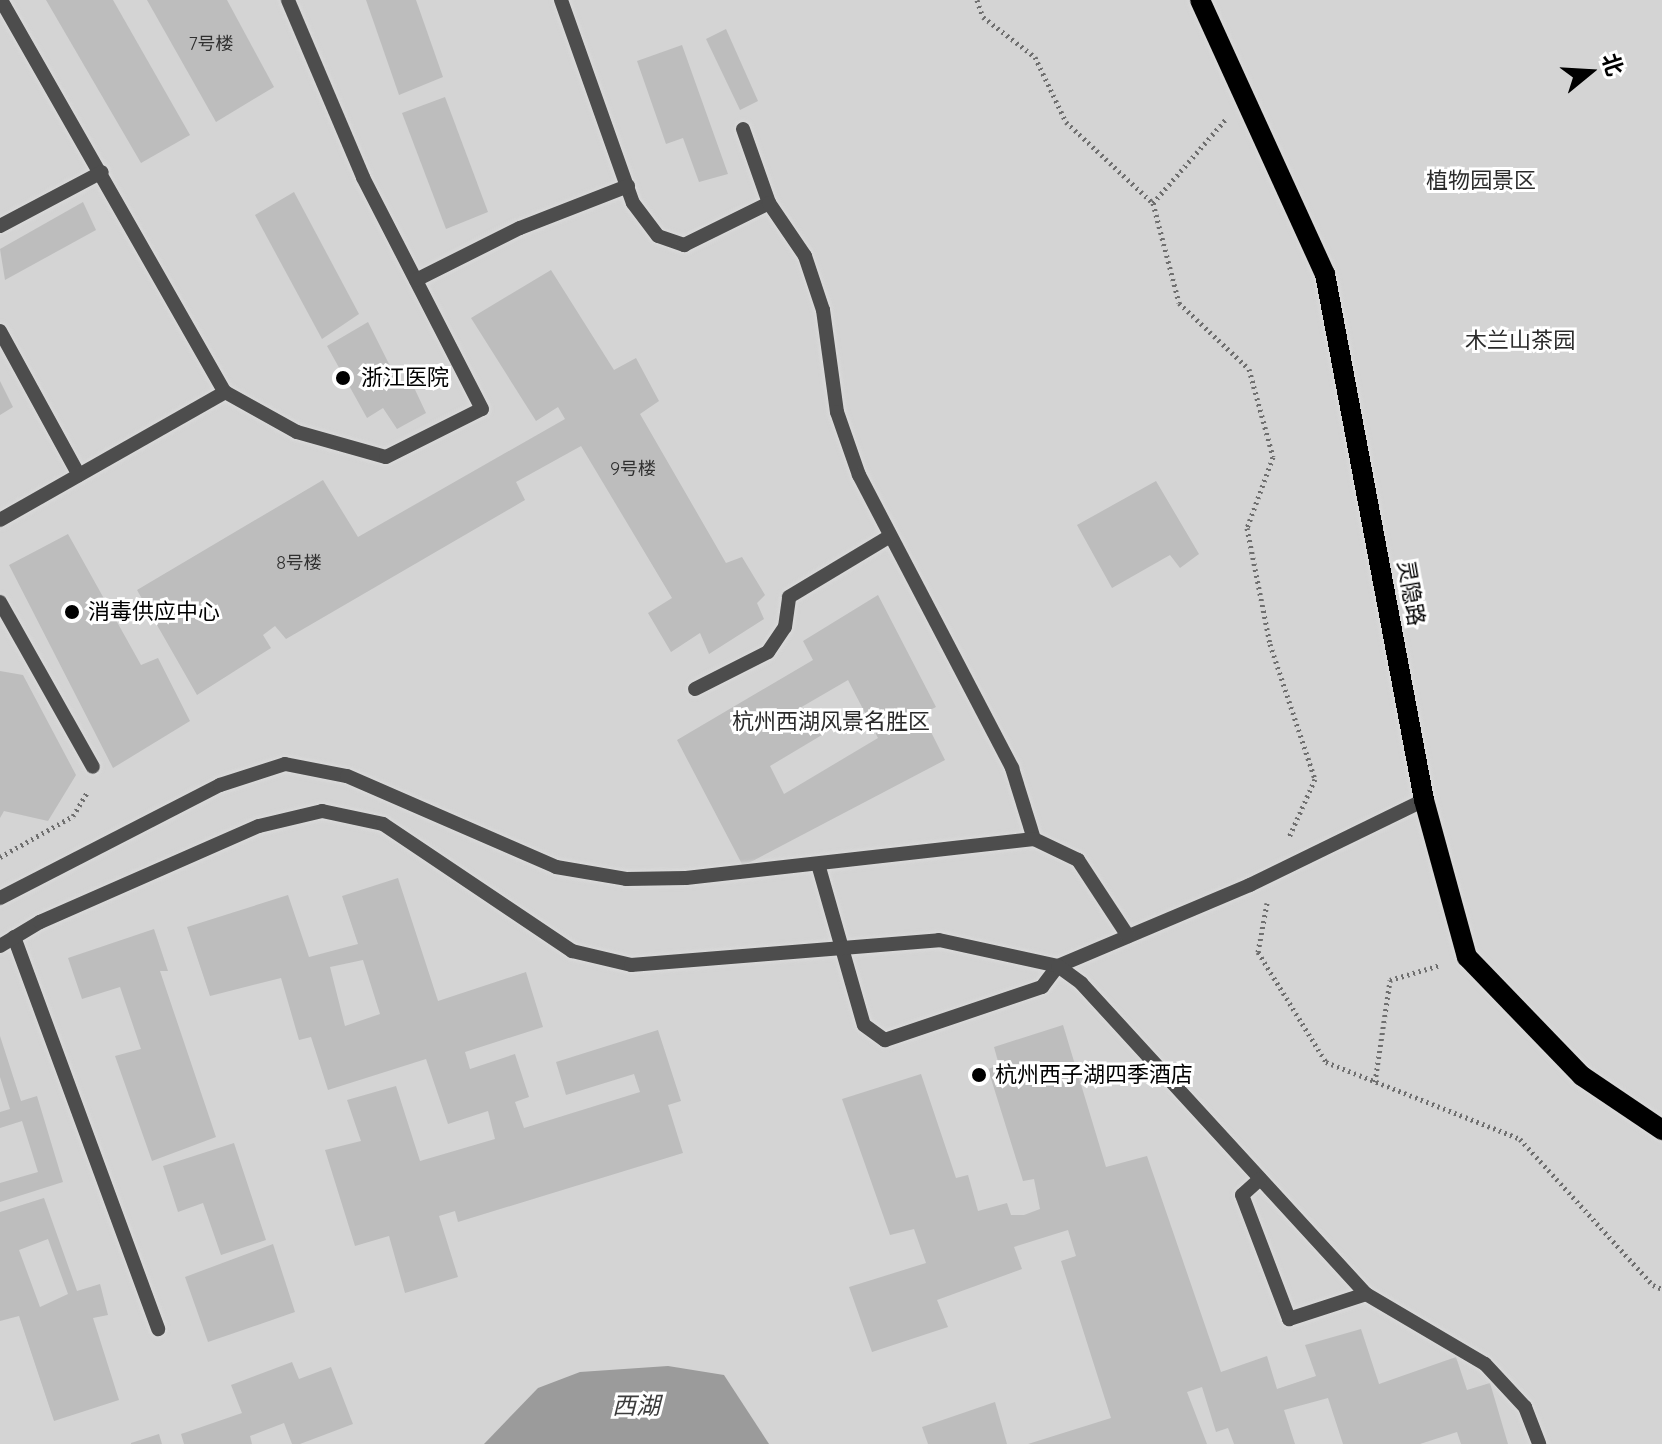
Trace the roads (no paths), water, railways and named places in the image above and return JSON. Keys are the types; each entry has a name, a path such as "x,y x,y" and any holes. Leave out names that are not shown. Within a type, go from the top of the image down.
{"main road":[{"name":"灵隐路","path":"1200,0 1325,274 1424,800 1467,957 1582,1076 1662,1130"}],"street":[{"path":"1,0 225,392 297,432 386,457 482,409 363,177 288,0"},
{"path":"561,0 633,203 658,236 684,245 769,203"},
{"path":"743,129 769,203 805,256 823,310 837,412 859,475 1012,768 1034,839"},
{"path":"0,226 102,172"},
{"path":"416,280 520,228 628,186"},
{"path":"0,331 79,475"},
{"path":"0,520 225,392"},
{"path":"695,689 768,652 785,627 789,597 890,536"},
{"path":"0,602 93,767"},
{"path":"0,898 220,785 285,764 347,776 556,867 626,879 686,878 1034,839 1078,860 1128,936"},
{"path":"818,864 838,947 864,1025 885,1040 1042,987 1058,966 1272,874 1424,800"},
{"path":"0,946 259,826 322,811 383,824 572,951 631,965 939,940 1058,966 1081,983 1366,1294 1485,1364 1525,1407 1539,1444"},
{"path":"14,937 158,1329"},
{"path":"1260,1179 1242,1195 1289,1319 1366,1294"}],"water":[{"name":"西湖","path":"668,1366 724,1375 769,1444 484,1444 538,1388 580,1372"}],"place":[{"name":"浙江医院","path":"343,378"},
{"name":"消毒供应中心","path":"72,612"},
{"name":"杭州西子湖四季酒店","path":"979,1075"}],"park label":[{"name":"植物园景区","path":"1481,181"},
{"name":"木兰山茶园","path":"1520,341"},
{"name":"杭州西湖风景名胜区","path":"831,722"}]}
